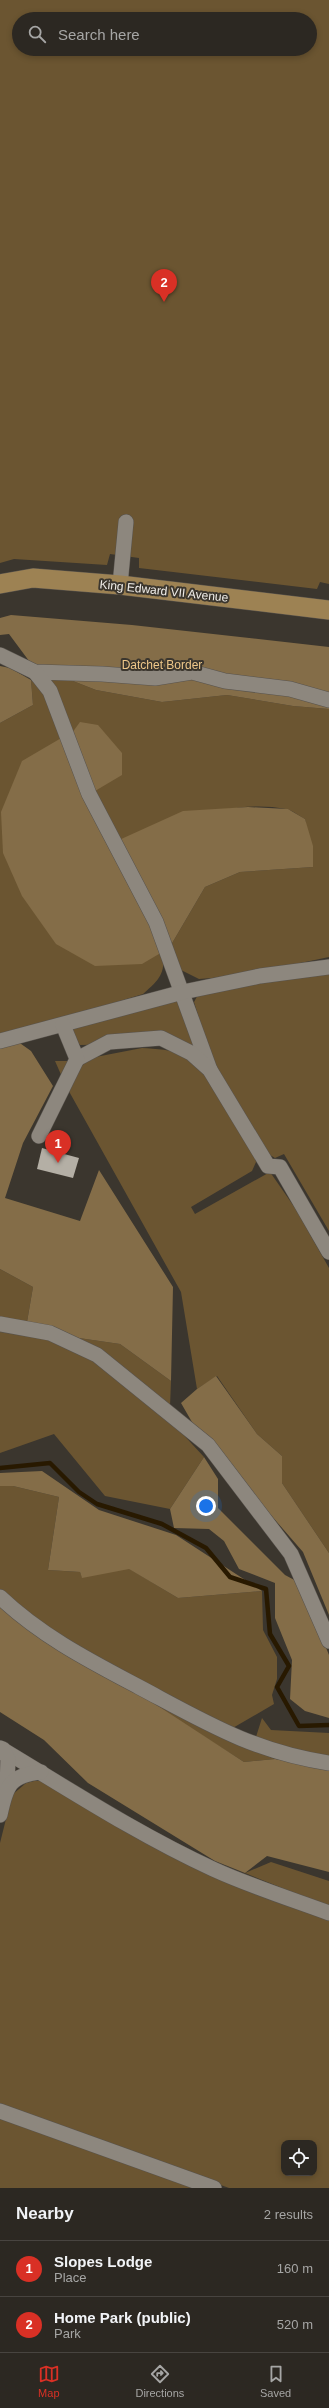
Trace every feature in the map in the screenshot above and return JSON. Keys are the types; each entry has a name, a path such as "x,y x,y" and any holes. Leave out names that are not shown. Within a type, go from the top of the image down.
{"main road":[{"name":"King Edward VII Avenue","path":"0,584 33,578 329,607"}],"lane":[{"path":"120,586 126,522"},
{"path":"0,655 36,672 102,674 155,678 192,672 225,681 290,689 329,700"},
{"path":"36,672 50,691 89,794 156,922 183,992 210,1070 268,1166 280,1167 329,1252"},
{"path":"0,1041 12,1036 63,1025 183,992 260,976 329,967"},
{"path":"63,1025 77,1059"},
{"path":"38,1136 77,1059 109,1042 161,1038 191,1053 210,1070"},
{"path":"0,1324 50,1333 97,1354 208,1445 292,1554 329,1641"},
{"path":"0,1597 30,1623 79,1655 227,1734 272,1752 329,1763"},
{"path":"1,1749 139,1831 214,1870 329,1914"},
{"path":"0,1815 7,1787 8,1759 1,1749"},
{"path":"7,1787 25,1774 41,1772"},
{"path":"0,2111 214,2188"}],"shaded area":[{"path":"0,0 329,0 329,584 320,582 317,589 139,568 139,558 110,554 107,565 14,559 0,563"},
{"path":"32,665 96,690 162,702 227,695 293,706 329,709 329,957 238,976 199,979 181,970 171,945 205,887 240,872 313,867 305,819 286,809 244,807 201,815 119,840 95,791 56,687"},
{"path":"31,680 43,690 164,951 164,959 162,971 158,980 143,994 0,1038 0,723 33,705"},
{"path":"329,967 329,1231 284,1154 275,1158 265,1152 214,1067 194,1002 200,991"},
{"path":"175,998 185,1013 197,1050 177,1043 80,1045 71,1032 74,1022"},
{"path":"142,1048 175,1052 185,1056 195,1063 205,1074 224,1101 255,1156 256,1162 252,1171 191,1207 195,1214 270,1172 295,1208 329,1268 329,1553 282,1483 282,1456 257,1434 217,1376 197,1389 181,1292 66,1086 55,1061 75,1061"},
{"path":"0,1269 33,1287 27,1322 0,1319"},
{"path":"0,1328 51,1338 109,1368 155,1404 204,1457 170,1509 105,1496 54,1434 0,1453"},
{"path":"72,1337 120,1344 171,1381 170,1407 136,1377 112,1359 86,1343"},
{"path":"0,1486 13,1486 59,1497 48,1570 80,1572 82,1577 128,1568 178,1598 262,1591 263,1630 277,1657 277,1679 272,1695 274,1704 231,1729 51,1634 0,1591"},
{"path":"118,1682 232,1742 275,1759 244,1762"},
{"path":"262,1718 271,1730 329,1733 329,1759 255,1740"},
{"path":"42,1781 329,1919 329,2188 229,2188 0,2105 0,1843 12,1795 26,1783"},
{"path":"271,1862 329,1881 329,1907 245,1873"},
{"path":"0,2117 202,2188 0,2188"}],"green space":[{"name":"Datchet Border","path":"11,615 132,625 329,647 329,709 293,706 227,695 162,702 96,690 32,665 9,634 0,635 0,618"},
{"path":"0,666 10,668 31,680 33,705 0,723"},
{"path":"80,722 98,725 122,753 122,775 95,791 72,733"},
{"path":"63,737 164,951 142,964 95,966 56,944 22,896 3,853 1,812 22,761"},
{"path":"248,807 288,809 305,819 313,846 313,867 240,872 205,887 171,945 119,840 183,811"},
{"path":"17,1041 31,1051 53,1086 23,1143 5,1198 80,1221 99,1170 173,1287 171,1381 120,1344 72,1337 27,1322 33,1287 0,1269 0,1045"},
{"path":"216,1376 257,1434 282,1456 282,1483 329,1553 329,1615 303,1552 196,1429 181,1403 197,1389"},
{"path":"204,1457 218,1479 218,1508 285,1575 300,1583 329,1655 329,1718 305,1711 290,1699 292,1660 275,1618 275,1583 239,1569 224,1541 209,1529 174,1528 170,1509"},
{"path":"42,1471 99,1510 176,1535 262,1591 178,1598 129,1569 82,1578 80,1572 48,1570 59,1497 13,1486 0,1486 0,1473"},
{"path":"0,1603 244,1762 275,1759 326,1766 329,1769 329,1872 267,1856 245,1873 215,1861 88,1783 44,1740 0,1712"}],"building":[{"path":"42,1148 79,1158 73,1178 37,1169"}],"waterway":[{"path":"0,1468 50,1463 79,1492 97,1504 162,1524 206,1548 230,1577 266,1589 270,1634 289,1666 277,1687 299,1726 329,1725"}],"place":[{"name":"Home Park (public)","path":"164,302"},
{"name":"Slopes Lodge","path":"58,1163"}]}
